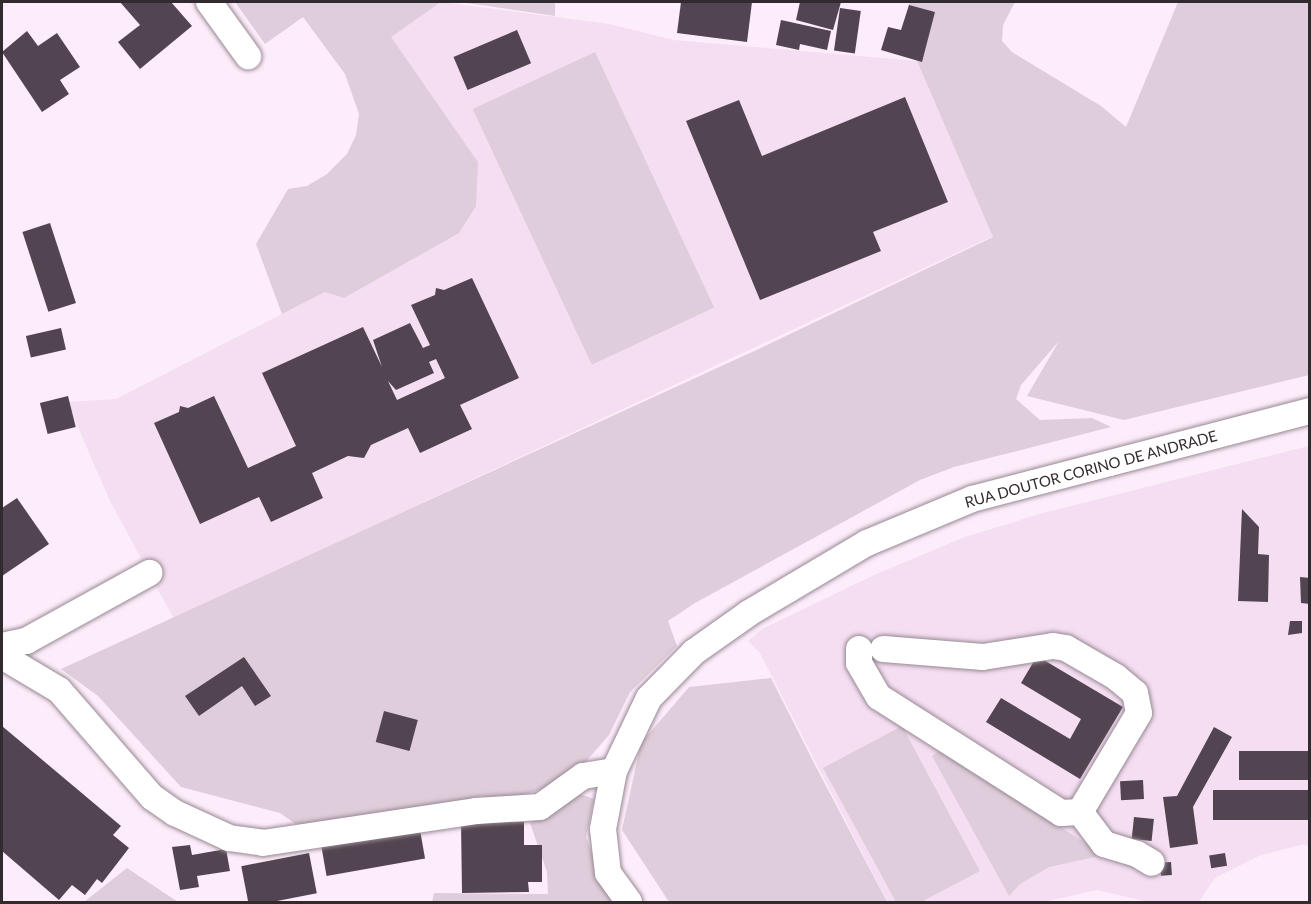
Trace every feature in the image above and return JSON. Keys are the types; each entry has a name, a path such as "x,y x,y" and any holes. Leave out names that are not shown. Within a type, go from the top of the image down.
{"street":[{"path":"209,2 248,56"},
{"name":"RUA DOUTOR CORINO DE ANDRADE","path":"629,903 608,873 603,829 614,771 649,698 694,652 867,543 972,499 1310,411"},
{"path":"2,646 26,641 149,573"},
{"path":"1053,646 1081,655 1116,677 1135,693 1139,713 1080,812 1061,813 1046,805 879,697 860,663 871,649 982,657 1053,646"},
{"path":"2,656 59,690 152,797 175,813 229,838 262,843 476,811 540,807 583,776 614,771"},
{"path":"1080,812 1104,844 1137,854 1152,863"}],"shaded area":[{"path":"235,2 441,2 391,37 478,162 476,206 459,233 344,298 325,292 282,314 256,244 288,189 307,186 327,174 347,154 356,135 359,114 345,74 303,17 265,44"},
{"path":"441,2 610,24 674,40 917,61 993,236 174,619 110,501 67,402 116,399 325,292 478,162 390,37"},
{"path":"460,2 555,2 555,16"},
{"path":"910,2 1015,2 1003,25 1002,41 1012,52 1101,106 1126,127 1178,2 1309,2 1309,375 1124,420 1027,396 1059,341 1021,385 1016,399 1040,420 1092,418 1111,427 954,467 920,480 695,603 668,621 677,646 630,692 609,735 569,781 502,801 483,796 304,830 280,813 181,787 98,696 61,669 767,345 993,237 917,61 935,12 908,6"},
{"path":"595,52 714,308 592,365 473,109"},
{"path":"1309,446 1309,846 1304,844 1259,856 1215,878 1199,902 1149,902 1097,890 1043,902 887,902 760,653 748,641 762,629 872,576 962,538 1043,513"},
{"path":"771,678 887,902 669,902 622,830 641,743 689,687"},
{"path":"902,726 980,871 921,902 896,902 823,768"},
{"path":"940,750 1104,855 1049,867 1020,884 1009,896 932,756"},
{"path":"577,793 594,799 586,837 611,902 432,902 434,893 548,894 547,872 530,823"},
{"path":"127,868 178,902 84,902"}],"building":[{"path":"120,2 171,2 192,26 140,69 118,42 140,25"},
{"path":"681,2 752,2 747,42 677,33"},
{"path":"800,2 841,2 833,30 796,20"},
{"path":"909,5 935,12 922,62 881,50 888,27 901,30"},
{"path":"840,8 861,11 855,54 834,51"},
{"path":"781,20 831,31 827,50 800,44 799,50 776,45"},
{"path":"517,30 531,63 468,90 453,57"},
{"path":"27,31 38,46 57,33 80,67 60,80 69,94 42,112 2,52"},
{"path":"905,97 948,202 873,232 881,251 760,300 686,121 739,100 762,156"},
{"path":"50,223 76,303 48,312 22,232"},
{"path":"472,278 519,378 460,405 472,429 420,453 408,428 371,445 364,458 348,456 312,473 323,498 271,522 259,497 200,524 154,423 179,412 180,406 188,408 214,396 248,468 296,446 262,373 363,327 382,367 373,340 410,323 423,348 430,345 411,305 435,295 436,288 444,290","holes":["436,359 445,378 397,400 388,381 396,390 434,373 429,362"]},
{"path":"61,328 66,349 31,358 26,336"},
{"path":"68,396 76,427 48,434 40,403"},
{"path":"17,498 49,544 2,576 2,508"},
{"path":"1242,509 1259,527 1258,554 1269,555 1268,602 1238,601"},
{"path":"1300,577 1310,578 1310,604 1301,603"},
{"path":"1290,621 1302,621 1302,633 1288,635"},
{"path":"1037,656 1123,707 1080,779 986,722 1001,698 1070,739 1081,719 1021,683"},
{"path":"244,657 271,696 255,706 242,686 199,716 185,696"},
{"path":"384,711 418,720 410,751 376,742"},
{"path":"2,726 121,826 113,835 129,848 102,883 97,879 85,895 72,885 59,900 2,851"},
{"path":"1214,727 1232,737 1193,807 1198,844 1170,848 1163,797 1177,796"},
{"path":"1239,751 1310,751 1310,780 1239,780"},
{"path":"1143,780 1144,799 1121,800 1120,781"},
{"path":"1213,790 1310,790 1310,820 1213,820"},
{"path":"1134,817 1154,819 1152,841 1132,839"},
{"path":"461,822 524,822 524,845 542,845 542,882 528,882 529,892 462,893"},
{"path":"420,830 425,859 327,876 322,847"},
{"path":"190,845 192,855 226,849 230,871 197,876 199,887 180,890 172,847"},
{"path":"309,853 317,893 272,902 248,902 241,866"},
{"path":"1225,853 1227,866 1211,868 1209,856"},
{"path":"1171,862 1172,875 1161,876 1160,863"}]}
